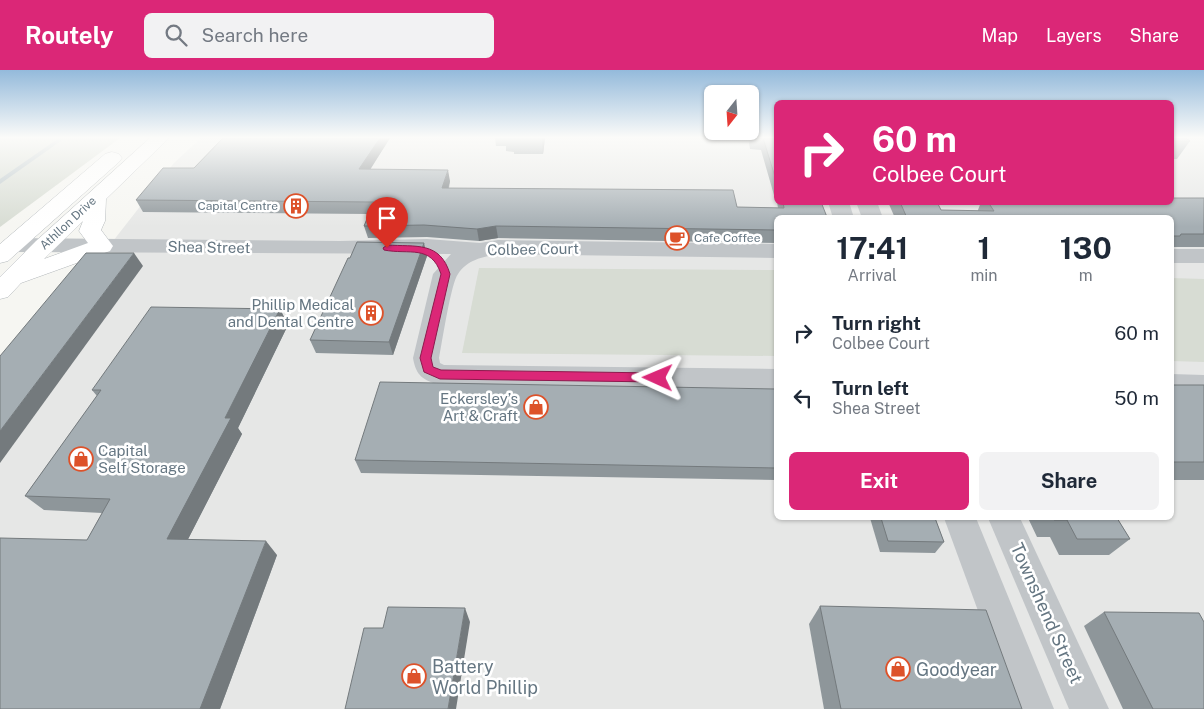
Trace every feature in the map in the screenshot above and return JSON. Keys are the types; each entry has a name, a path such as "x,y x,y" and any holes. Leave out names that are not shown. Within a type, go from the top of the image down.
{"main road":[{"name":"Athllon Drive","path":"6,250 101,168"},
{"name":"Athllon Drive","path":"6,285 44,246 128,168"},
{"path":"6,285 102,246 90,231 94,221 96,197"}],"street":[{"name":"Shea Street","path":"6,250 44,246 405,248 431,245 480,250"},
{"name":"Shea Street","path":"405,248 428,251 441,261 445,274"},
{"name":"Colbee Court","path":"445,274 458,260 480,250 498,248 774,251"},
{"path":"1174,256 1204,256"},
{"path":"445,274 426,358 428,369 440,374 774,379"},
{"path":"1174,384 1204,385"},
{"path":"961,520 1034,709"},
{"name":"Townshend Street","path":"1005,520 1089,709"}],"shaded area":[{"path":"0,168 80,168 0,227"},
{"path":"170,168 774,168 774,205 1174,205 1174,168 1204,168 1204,709 0,709 0,379 106,250"},
{"path":"479,268 774,270 774,356 462,353"},
{"path":"1174,278 1204,279 1204,362 1174,361"}],"building":[{"path":"163,168 448,170 442,188 733,190 737,207 784,208 784,205 822,205 826,215 774,215 774,230 496,226 477,229 424,225 364,226 374,202 136,200"},
{"path":"1174,198 1204,198 1204,234 1181,234 1180,236 1174,236 1174,215 906,215 901,205 938,205 941,210 994,211 990,205 1174,205"},
{"name":"Phillip Medical and Dental Centre","path":"357,242 424,243 389,342 310,340 348,258 350,258"},
{"path":"86,253 134,253 0,431 0,356"},
{"path":"151,307 280,309 225,418 231,418 167,539 266,541 200,709 0,709 0,538 87,540 110,499 25,496 101,390 92,390"},
{"path":"380,382 774,389 774,468 355,460"},
{"path":"1174,385 1204,385 1204,462 1174,462"},
{"path":"882,520 936,520 944,542 888,541"},
{"path":"1067,520 1118,520 1130,539 1077,539"},
{"name":"Goodyear","path":"820,606 986,610 1022,709 841,709"},
{"name":"Battery World Phillip","path":"388,607 465,608 448,709 345,709 364,628 383,628"},
{"path":"1104,612 1199,613 1204,622 1204,709 1153,709"}],"waterway":[{"path":"0,182 20,168"}],"place":[{"name":"Capital Centre","path":"296,206"},
{"name":"Cafe Coffee","path":"677,238"},
{"name":"Phillip Medical and Dental Centre","path":"371,313"},
{"name":"Eckersley’s Art & Craft","path":"536,407"},
{"name":"Capital Self Storage","path":"81,459"},
{"name":"Goodyear","path":"898,669"},
{"name":"Battery World Phillip","path":"414,676"}],"route":[{"path":"387,248 428,251 441,261 445,274 426,358 428,369 440,374 658,378"}]}
